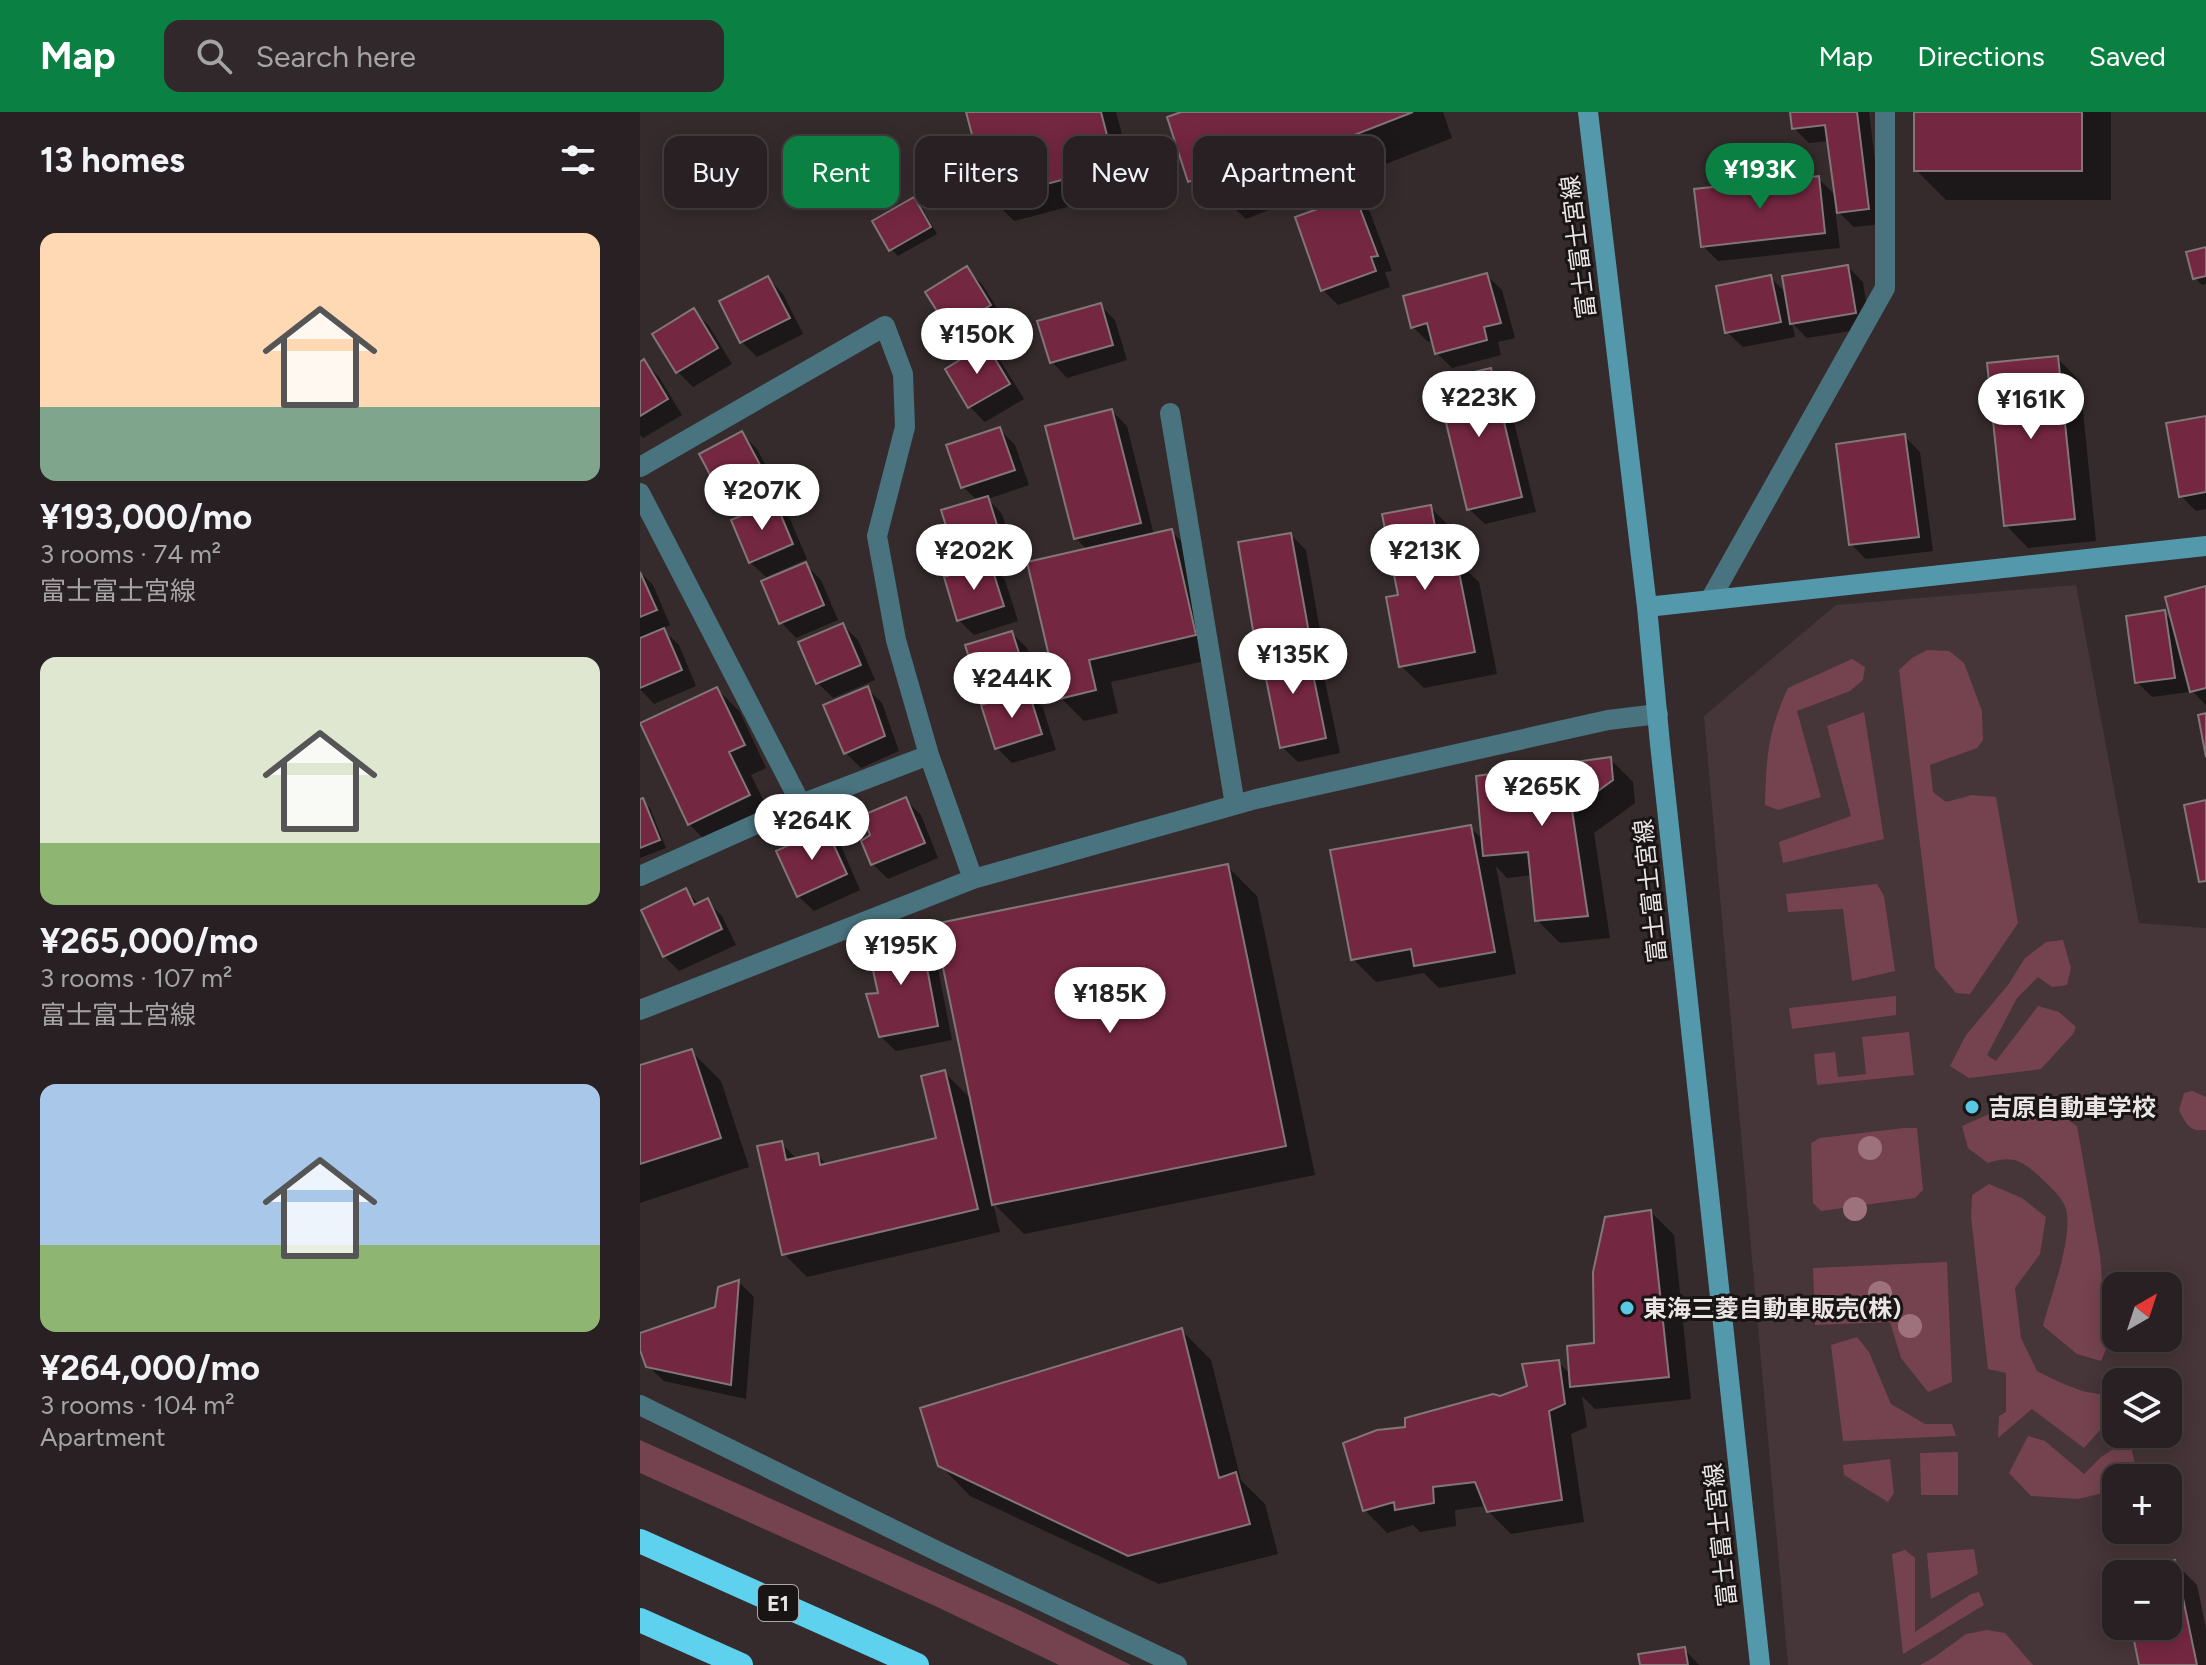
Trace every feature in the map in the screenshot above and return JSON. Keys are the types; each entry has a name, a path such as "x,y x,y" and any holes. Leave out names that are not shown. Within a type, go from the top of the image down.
{"highway":[{"name":"E1","path":"640,1541 917,1665"},
{"path":"640,1620 741,1665"}],"main road":[{"name":"富士富士宮線","path":"1588,112 1647,607 1760,1665"},
{"path":"1647,607 2206,546"}],"street":[{"path":"1710,600 1885,288 1885,112"},
{"path":"640,467 885,326 903,374 905,427 877,536 896,640 929,755 973,879"},
{"path":"1170,413 1235,805"},
{"path":"640,493 801,804"},
{"path":"640,1010 973,879 1235,805 1608,720 1658,714"},
{"path":"640,876 801,804 929,755"},
{"path":"640,1405 1177,1665"}],"shaded area":[{"name":"吉原自動車学校","path":"2076,585 2139,923 2206,928 2206,1665 1788,1665 1704,716 1836,605"},
{"path":"1927,650 1949,651 1964,663 1982,711 1983,740 1977,748 1930,765 1933,792 1946,802 1972,795 1996,797 2018,923 1970,994 1956,993 1935,968 1899,670"},
{"path":"1852,659 1865,667 1863,680 1850,691 1797,711 1821,797 1778,810 1765,805 1769,745 1788,688"},
{"path":"1864,712 1884,839 1783,863 1779,842 1851,816 1827,726"},
{"path":"1877,884 1884,896 1895,971 1852,981 1843,909 1788,912 1786,894"},
{"path":"2063,940 2071,968 2067,985 2052,987 2038,977 2017,998 1987,1055 1996,1061 2038,1006 2059,1012 2076,1027 2073,1034 2041,1069 1969,1078 1950,1066 1966,1035 2008,985 2025,958 2046,942"},
{"path":"1896,996 1896,1015 1792,1029 1789,1008"},
{"path":"1909,1032 1914,1075 1817,1085 1814,1054 1835,1052 1838,1077 1866,1074 1862,1037"},
{"path":"2192,1091 2206,1097 2206,1130 2189,1126 2179,1110 2184,1093"},
{"path":"2005,1107 2056,1112 2077,1126 2100,1255 2102,1352 2105,1352 2101,1361 2077,1354 2043,1326 2065,1246 2067,1215 2062,1200 2039,1176 2021,1163 2004,1159 1988,1163 1968,1148 1962,1126"},
{"path":"1917,1128 1923,1190 1915,1198 1821,1211 1813,1203 1811,1143 1820,1138"},
{"path":"1989,1184 2022,1198 2046,1217 2040,1254 2015,1288 2021,1338 2037,1371 2082,1391 2102,1395 2102,1428 2084,1448 2032,1409 1998,1438 1999,1416 2006,1412 2006,1373 1988,1369 1971,1216 1972,1195"},
{"path":"1947,1262 1952,1382 1928,1392 1901,1358 1890,1322 1815,1325 1813,1268"},
{"path":"1857,1337 1869,1352 1891,1404 1925,1424 1952,1424 1956,1436 1843,1441 1831,1345"},
{"path":"2028,1436 2045,1441 2084,1474 2115,1448 2131,1448 2135,1464 2102,1464 2102,1493 2078,1499 2031,1496 2009,1473"},
{"path":"640,1440 1019,1610 1131,1665 1059,1665 640,1473"},
{"path":"1958,1452 1958,1495 1921,1495 1920,1453"},
{"path":"1890,1459 1894,1493 1888,1502 1844,1475 1843,1465"},
{"path":"1974,1549 1978,1574 1931,1599 1927,1553"},
{"path":"1905,1550 1915,1558 1915,1632 1971,1594 1979,1592 1984,1605 1903,1654 1892,1554"},
{"path":"1987,1630 2005,1633 2033,1665 1920,1665 1966,1634"}],"building":[{"path":"966,112 1101,112 1107,136 1063,136 1063,180 1047,184 1047,136 972,136"},
{"path":"1181,112 1413,112 1352,136 1193,136 1193,180 1188,182 1177,148 1177,136 1173,136 1167,117"},
{"path":"1790,112 1857,112 1869,209 1837,213 1825,125 1792,129"},
{"path":"1914,112 2082,112 2082,171 1914,171"},
{"path":"1819,176 1825,233 1701,247 1694,189"},
{"path":"914,197 915,208 920,208 931,227 889,251 872,221"},
{"path":"1320,208 1360,208 1378,256 1371,257 1376,271 1321,291 1295,217"},
{"path":"2206,247 2206,276 2193,279 2186,252"},
{"path":"1848,265 1856,313 1790,324 1782,276"},
{"path":"967,266 991,305 949,330 925,292"},
{"path":"1487,273 1501,323 1484,327 1487,340 1435,354 1427,323 1411,328 1403,296"},
{"path":"1771,275 1781,322 1725,333 1716,286"},
{"path":"768,276 790,318 740,343 719,301"},
{"path":"1101,303 1113,345 1050,363 1037,321"},
{"path":"694,308 718,348 676,373 652,334"},
{"path":"986,344 1010,384 968,408 945,369"},
{"path":"2058,356 2075,519 2004,526 1987,363"},
{"path":"644,359 668,399 640,416 640,362"},
{"path":"1491,368 1522,497 1467,510 1436,381"},
{"path":"1112,409 1141,523 1074,539 1045,426"},
{"path":"2206,416 2206,492 2179,497 2166,423"},
{"path":"1000,427 1015,470 961,488 946,445"},
{"path":"742,431 768,480 725,503 699,454"},
{"path":"1905,434 1919,537 1849,545 1836,444"},
{"path":"988,496 1002,541 955,555 941,510"},
{"path":"775,501 793,544 749,563 731,520"},
{"path":"1431,505 1441,559 1456,557 1475,652 1399,667 1386,597 1398,595 1382,514"},
{"path":"1172,529 1196,635 1089,660 1096,690 1059,699 1027,562"},
{"path":"1291,533 1309,633 1255,642 1238,542"},
{"path":"806,562 824,605 779,624 761,581"},
{"path":"990,562 1004,606 957,621 944,577"},
{"path":"640,572 657,610 640,617"},
{"path":"2206,586 2206,688 2190,692 2165,597"},
{"path":"2165,610 2175,678 2135,683 2126,616"},
{"path":"843,623 861,665 816,684 798,642"},
{"path":"664,628 682,670 640,688 640,638"},
{"path":"1012,631 1026,675 979,689 965,645"},
{"path":"1307,645 1326,738 1280,748 1261,654"},
{"path":"868,686 885,736 844,754 823,705"},
{"path":"717,687 745,745 729,752 750,795 688,825 640,723"},
{"path":"1028,690 1042,734 995,749 981,705"},
{"path":"2206,713 2206,757 2198,715"},
{"path":"1611,757 1613,780 1572,810 1588,916 1535,921 1528,852 1483,856 1476,776"},
{"path":"906,797 925,843 871,865 861,841 870,835 863,815"},
{"path":"643,798 660,840 640,848 640,799"},
{"path":"2206,800 2206,881 2199,882 2184,805"},
{"path":"1471,825 1495,952 1414,966 1411,949 1351,960 1330,850"},
{"path":"826,828 847,874 797,897 776,851"},
{"path":"1228,864 1286,1146 992,1205 934,924"},
{"path":"686,888 694,905 708,898 722,929 663,957 641,910"},
{"path":"920,931 938,1026 879,1037 866,994 878,993 868,947"},
{"path":"692,1049 721,1138 640,1164 640,1065"},
{"path":"945,1070 978,1209 782,1255 757,1146 782,1141 786,1160 818,1153 820,1165 936,1138 921,1076"},
{"name":"東海三菱自動車販売(株)","path":"1651,1210 1669,1377 1570,1387 1567,1346 1594,1343 1593,1272 1605,1217"},
{"path":"739,1280 731,1385 646,1367 640,1350 640,1333 715,1307 718,1287"},
{"path":"1182,1328 1219,1478 1236,1472 1250,1524 1128,1556 938,1466 920,1408"},
{"path":"1559,1360 1565,1404 1549,1411 1562,1500 1487,1512 1475,1482 1433,1487 1434,1503 1395,1510 1394,1502 1363,1511 1343,1443 1377,1430 1405,1427 1405,1418 1493,1394 1500,1396 1527,1386 1522,1364"},
{"path":"2182,1593 2197,1665 2139,1665 2134,1640 2182,1640"},
{"path":"1685,1647 1688,1665 1640,1665 1638,1654"}],"place":[{"name":"吉原自動車学校","path":"1972,1107"},
{"name":"東海三菱自動車販売(株)","path":"1627,1308"}]}
